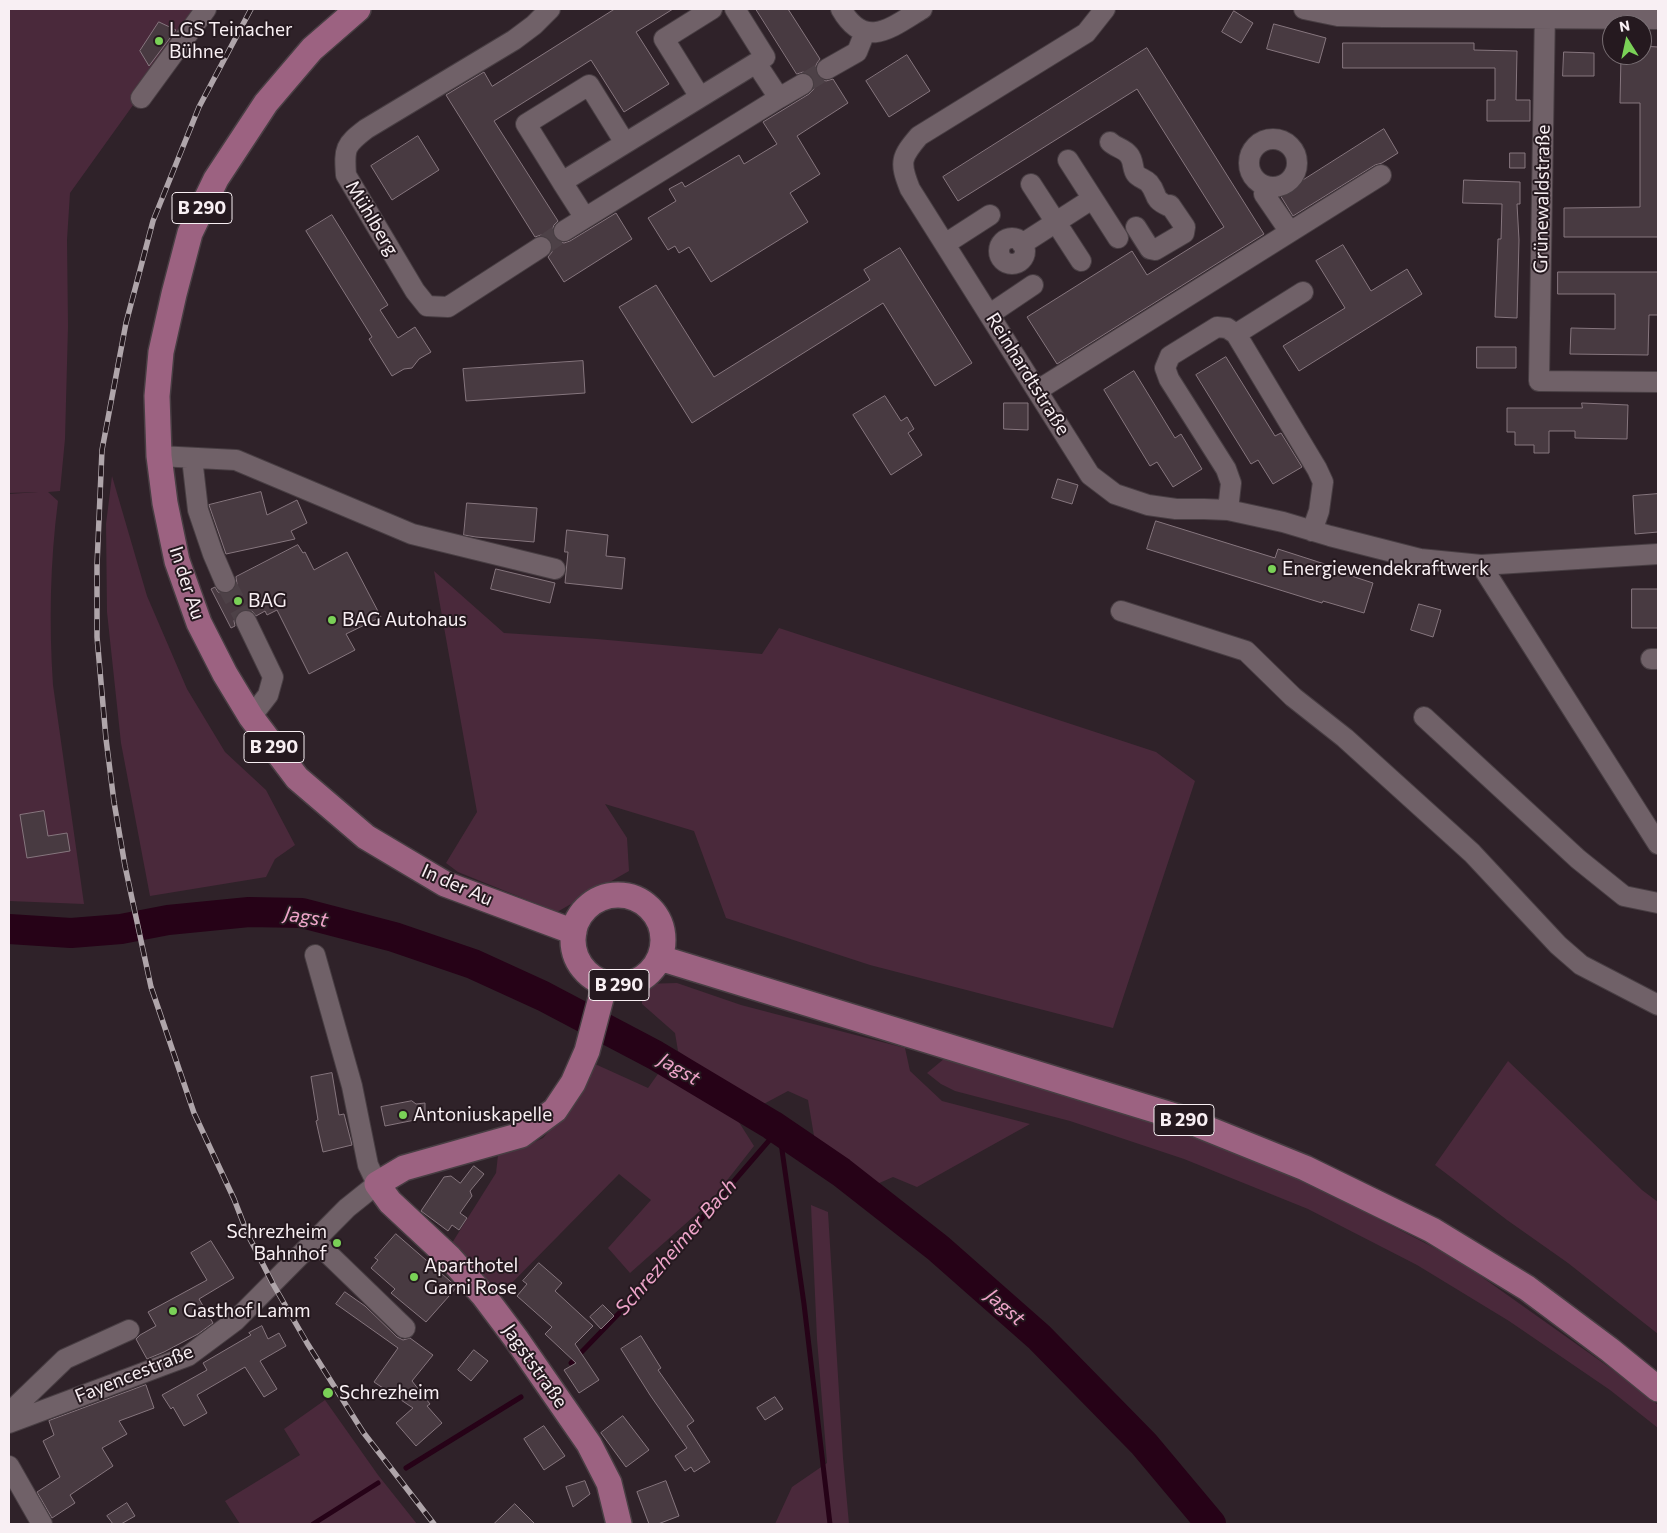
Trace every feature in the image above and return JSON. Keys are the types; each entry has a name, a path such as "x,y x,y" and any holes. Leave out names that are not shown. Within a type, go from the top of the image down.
{"main road":[{"name":"B 290","path":"159,456 157,396 161,352 190,233 216,179 266,103 312,49 358,9"},
{"name":"In der Au","path":"159,456 165,503 177,560 199,623 225,674 251,717 298,778 366,837 446,884 574,932"},
{"name":"B 290","path":"618,895 633,897 646,904 656,915 662,929 664,944 660,958 653,969 643,978 631,984 618,986 602,994 593,978 583,969 573,945 574,932 579,917 589,906 602,898 618,895"},
{"name":"B 290","path":"660,958 1181,1118 1305,1168 1432,1230 1527,1288 1610,1350 1658,1389"},
{"name":"Fayencestraße","path":"377,1184 404,1168 520,1135 555,1110 573,1083 587,1051 602,994"},
{"name":"Jagststraße","path":"377,1184 390,1202 450,1258 484,1296 517,1340 589,1444 609,1484 619,1524"}],"street":[{"path":"141,98 206,9"},
{"name":"Mühlberg","path":"541,247 448,307 427,306 415,291 346,175 344,154 351,140 366,129 514,40 534,25 550,9"},
{"path":"700,97 664,39 712,9"},
{"path":"562,182 756,63 764,56 736,9"},
{"path":"841,9 846,17 865,32 880,32 922,9"},
{"name":"Reinhardtstraße","path":"1105,9 1086,33 919,136 906,152 903,171 910,189 1090,475 1115,494 1148,505 1176,509 1204,508 1228,510 1283,522 1420,559 1472,564 1658,554"},
{"path":"1304,9 1338,16 1383,18 1545,13 1658,19"},
{"name":"Grünewaldstraße","path":"1545,13 1539,381 1658,382"},
{"path":"827,70 856,52 865,32"},
{"path":"756,63 779,98"},
{"path":"564,231 803,84"},
{"path":"585,218 526,124 589,85 625,143"},
{"path":"1110,142 1115,147 1129,154 1136,174 1150,184 1156,199 1169,205 1185,227 1184,233 1155,250 1150,249 1136,227"},
{"path":"1068,160 1118,238"},
{"path":"1038,390 1381,174"},
{"path":"1031,184 1081,262"},
{"path":"1265,186 1264,194 1290,232"},
{"path":"1022,244 1092,199"},
{"path":"945,244 990,215"},
{"path":"990,314 1034,285"},
{"path":"1236,334 1304,292"},
{"path":"1228,510 1231,483 1226,469 1169,379 1165,368 1170,356 1217,327 1227,328 1236,334 1318,469 1324,482 1312,531"},
{"path":"159,456 236,460 412,534 555,569"},
{"path":"192,458 198,510 225,582"},
{"path":"1472,564 1658,844"},
{"path":"1121,611 1246,651 1293,697 1345,738 1472,853 1558,945 1580,965 1658,1005"},
{"path":"246,621 272,677 268,696 251,717"},
{"path":"1424,717 1578,859 1624,896 1658,903"},
{"path":"315,956 352,1086 368,1165 377,1184"},
{"name":"Fayencestraße","path":"9,1423 188,1356 234,1321 347,1208 377,1184"},
{"path":"315,1241 405,1328"},
{"path":"9,1413 65,1359 129,1330"},
{"path":"9,1466 35,1515 42,1524"}],"shaded area":[{"path":"9,9 202,9 70,193 67,240 68,326 65,439 60,491 48,492 58,501 51,593 53,685 84,904 9,901 9,494 38,492 9,493"},
{"path":"112,476 147,596 187,689 225,752 266,790 295,845 275,859 266,877 150,896 121,743 107,612 106,524"},
{"path":"434,571 504,633 597,639 762,654 779,628 1156,752 1195,781 1113,1028 870,965 726,918 694,831 605,804 627,838 629,871 557,912 458,872 446,863 477,812"},
{"path":"9,917 17,919 25,941 9,937"},
{"path":"677,983 741,1005 905,1048 910,1071 942,1101 1030,1124 917,1187 893,1177 868,1188 814,1136 808,1100 788,1091 758,1107 678,1051 675,1033 642,1004 642,984"},
{"path":"945,1058 1120,1110 1293,1175 1458,1260 1644,1392 1658,1405 1658,1428 1610,1390 1509,1321 1417,1265 1308,1209 1184,1159 1070,1121 955,1091 941,1084 927,1073"},
{"path":"1508,1061 1642,1190 1658,1202 1658,1334 1568,1263 1507,1220 1435,1165"},
{"path":"595,1064 648,1088 660,1071 735,1116 754,1146 710,1202 630,1273 608,1248 651,1200 619,1174 499,1296 452,1243 496,1173 498,1155 517,1150 543,1138 574,1102"},
{"path":"811,1205 828,1212 843,1458 849,1524 775,1524 792,1487 827,1463 817,1339"},
{"path":"325,1400 378,1475 417,1524 240,1524 225,1501 300,1455 284,1429"}],"building":[{"path":"615,9 673,9 636,32 669,84 624,112 591,60 494,121 558,221 552,231 558,241 564,243 570,241 616,213 632,239 564,282 548,257 553,247 551,241 546,236 535,237 446,95 484,72 492,86"},
{"path":"756,9 788,9 820,59 815,68 817,75 826,81 833,79 848,103 797,136 820,174 790,193 808,222 711,282 689,247 679,253 675,246 668,250 648,218 676,201 669,189 682,182 685,187 739,155 744,164 777,144 763,122 814,89 815,83 813,78 803,72 797,74"},
{"path":"1234,11 1253,23 1241,43 1222,32"},
{"name":"LGS Teinacher Bühne","path":"159,22 176,30 149,66 140,51"},
{"path":"1274,24 1326,38 1319,63 1267,49"},
{"path":"1343,43 1474,43 1474,50 1517,51 1516,100 1530,100 1530,121 1487,121 1487,100 1495,100 1495,68 1343,68"},
{"path":"1652,47 1658,47 1658,237 1564,237 1564,208 1640,207 1640,103 1620,103 1621,65 1652,65"},
{"path":"1147,48 1264,234 1057,364 1027,317 1132,251 1147,275 1224,227 1137,89 958,201 943,177"},
{"path":"1564,52 1594,53 1594,76 1563,76"},
{"path":"907,55 930,91 889,117 866,81"},
{"path":"1384,129 1398,153 1375,165 1293,216 1280,195"},
{"path":"418,136 439,170 392,200 371,166"},
{"path":"1510,153 1525,153 1525,168 1510,168"},
{"path":"1464,180 1520,182 1520,204 1517,204 1519,240 1517,318 1495,317 1498,239 1501,239 1502,204 1463,203"},
{"path":"332,215 388,305 380,310 398,338 415,327 431,352 419,359 412,368 404,369 392,376 369,339 372,337 306,231"},
{"path":"1343,245 1371,291 1407,269 1422,294 1299,371 1283,346 1345,308 1316,261"},
{"path":"900,248 972,363 935,386 883,303 692,423 619,307 656,285 714,377 870,280 864,270"},
{"path":"1558,272 1658,272 1658,315 1649,315 1648,355 1570,354 1571,328 1615,329 1615,294 1558,294"},
{"path":"1477,347 1516,347 1516,368 1477,368"},
{"path":"1226,357 1275,436 1281,433 1302,467 1273,484 1258,460 1251,464 1196,375"},
{"path":"583,361 585,393 466,401 463,369"},
{"path":"1134,371 1175,438 1181,434 1202,469 1173,487 1157,462 1150,466 1104,390"},
{"path":"885,396 901,421 907,417 914,429 908,433 922,455 891,475 853,415"},
{"path":"1004,403 1028,403 1028,430 1004,429"},
{"path":"1582,403 1628,405 1627,439 1575,438 1575,431 1549,431 1549,453 1534,453 1534,445 1515,445 1515,432 1507,432 1507,408 1582,408"},
{"path":"1058,479 1078,485 1072,504 1052,498"},
{"path":"261,492 267,515 297,500 307,523 291,531 295,539 226,554 209,505"},
{"path":"1658,494 1658,532 1635,534 1633,496"},
{"path":"467,503 537,508 534,542 464,535"},
{"name":"Energiewendekraftwerk","path":"1156,521 1275,558 1278,549 1334,567 1333,570 1373,583 1364,613 1323,601 1322,603 1147,549"},
{"path":"567,530 608,535 606,556 625,558 622,589 565,583 568,552 565,552"},
{"path":"298,545 303,553 305,552 314,570 347,552 381,617 346,634 355,650 309,674 277,610 267,615 265,611 256,616 252,611 241,610 236,615 235,626 231,628 211,589 215,587 218,592 223,594 230,593 237,584 236,577"},
{"path":"496,569 555,583 550,603 491,589"},
{"path":"1632,589 1658,589 1658,628 1632,628"},
{"path":"1419,604 1441,610 1433,637 1411,630"},
{"path":"44,811 48,836 67,833 70,851 27,858 20,815"},
{"path":"332,1073 339,1115 344,1114 352,1145 323,1152 316,1121 318,1120 311,1077"},
{"name":"Antoniuskapelle","path":"412,1101 416,1104 425,1103 425,1116 385,1126 381,1107"},
{"path":"474,1166 484,1174 470,1191 472,1196 460,1213 467,1218 459,1230 452,1225 448,1231 421,1211 444,1177 451,1176 460,1183"},
{"name":"Aparthotel Garni Rose","path":"396,1234 457,1287 426,1322 391,1293 395,1289 371,1268 378,1260 375,1258"},
{"path":"211,1241 234,1278 199,1299 213,1323 198,1334 147,1359 136,1339 156,1326 148,1312 207,1280 191,1253"},
{"path":"539,1263 562,1283 555,1291 593,1326 575,1344 599,1380 579,1393 564,1370 576,1363 545,1334 552,1327 517,1296 527,1284 523,1281"},
{"path":"345,1292 365,1306 397,1337 403,1340 410,1338 433,1355 412,1381 430,1404 427,1406 442,1423 416,1446 396,1423 413,1408 374,1382 398,1348 336,1304"},
{"path":"603,1305 614,1316 601,1329 590,1317"},
{"path":"262,1326 268,1339 279,1333 286,1346 260,1361 277,1389 264,1397 245,1367 197,1395 207,1413 184,1426 173,1407 171,1409 162,1395 207,1370 203,1363 251,1335 249,1333"},
{"path":"641,1336 661,1368 658,1370 694,1421 687,1426 710,1462 694,1472 691,1467 685,1471 675,1456 687,1448 621,1349"},
{"path":"474,1350 488,1361 471,1381 458,1370"},
{"path":"146,1385 154,1408 119,1421 127,1434 102,1448 113,1466 70,1495 75,1503 52,1518 37,1492 60,1477 43,1441 54,1435 49,1421"},
{"path":"775,1397 783,1409 765,1420 757,1408"},
{"path":"623,1416 649,1450 626,1467 601,1433"},
{"path":"544,1426 565,1456 544,1470 524,1439"},
{"path":"585,1481 590,1494 573,1507 566,1487"},
{"path":"666,1481 679,1516 658,1524 649,1524 637,1492"},
{"path":"127,1503 135,1516 121,1524 113,1524 107,1516"},
{"path":"515,1504 535,1524 494,1524"}],"waterway":[{"name":"Jagst","path":"9,929 71,933 121,929 168,920 249,912 302,913 394,937 473,964 543,996 655,1055 772,1125 841,1172 938,1248 1039,1337 1144,1444 1211,1524"},
{"path":"779,1129 804,1304 830,1524"},
{"name":"Schrezheimer Bach","path":"571,1363 627,1305 779,1129"},
{"name":"Schrezheimer Bach","path":"406,1468 521,1397"},
{"name":"Schrezheimer Bach","path":"313,1524 378,1483"}],"tunnel":[{"path":"803,84 827,69"},
{"path":"541,247 564,231"},
{"path":"225,582 246,621"}],"railway":[{"path":"251,9 199,107 153,221 126,323 102,450 97,565 97,637 106,739 125,866 151,987 194,1113 234,1199 248,1235 273,1284 307,1343 363,1432 434,1524"}],"place":[{"name":"LGS Teinacher Bühne","path":"159,41"},
{"name":"Energiewendekraftwerk","path":"1272,569"},
{"name":"BAG","path":"238,601"},
{"name":"BAG Autohaus","path":"332,620"},
{"name":"Antoniuskapelle","path":"403,1115"},
{"name":"Schrezheim Bahnhof","path":"337,1243"},
{"name":"Aparthotel Garni Rose","path":"414,1277"},
{"name":"Gasthof Lamm","path":"173,1311"},
{"name":"Schrezheim","path":"328,1393"}]}
